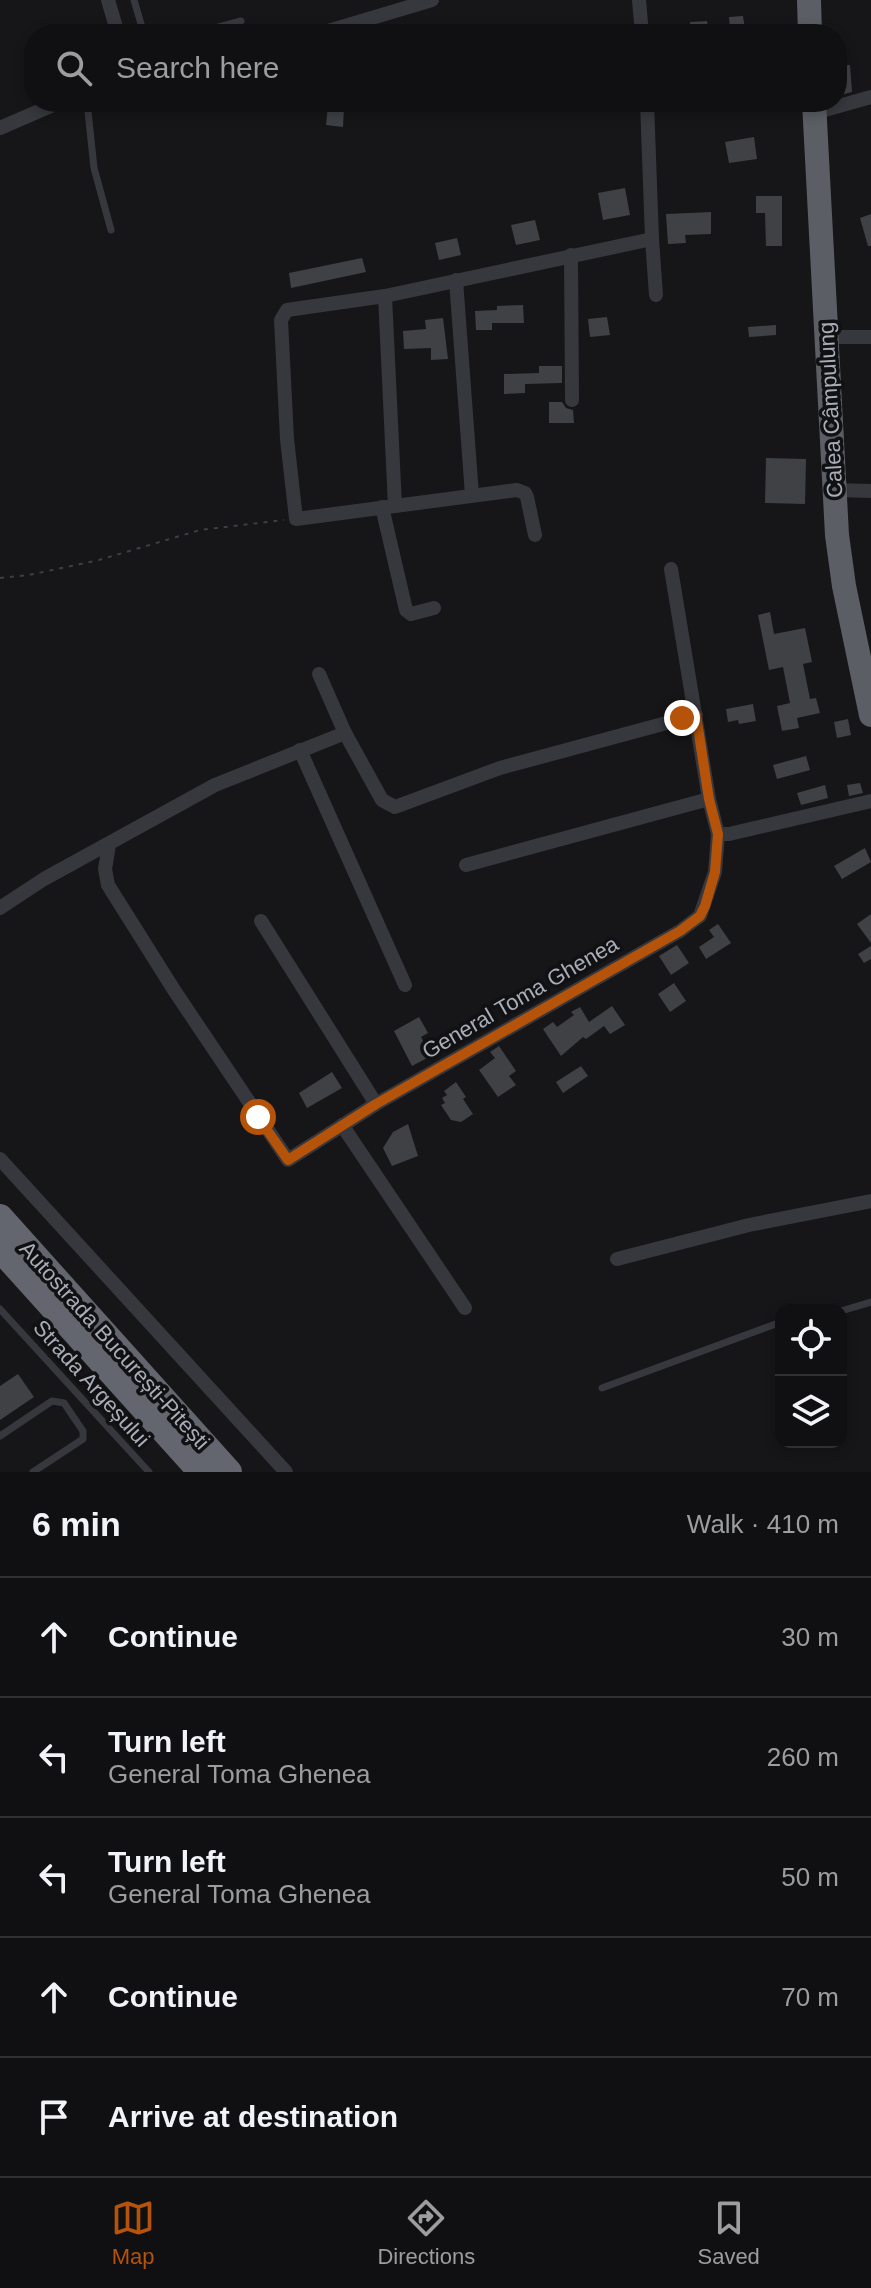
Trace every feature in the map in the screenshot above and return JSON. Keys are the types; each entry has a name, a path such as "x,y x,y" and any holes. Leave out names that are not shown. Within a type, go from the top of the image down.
{"highway":[{"path":"809,0 810,24"},
{"name":"Calea Câmpulung","path":"814,112 834,490 844,586 871,715"},
{"name":"Autostrada București-Pitești","path":"0,1217 229,1472"},
{"name":"Autostrada București-Pitești","path":"0,1249 201,1472"}],"street":[{"path":"108,0 115,24"},
{"path":"352,24 432,0"},
{"path":"639,0 641,24"},
{"path":"847,102 871,97"},
{"path":"0,128 37,112"},
{"path":"647,112 656,295"},
{"path":"535,535 527,497 521,491 296,519 287,439 281,320 284,312 385,296 652,239"},
{"path":"571,255 572,400"},
{"path":"456,280 472,495"},
{"path":"385,296 389,506 406,610 411,614 434,608"},
{"path":"826,337 871,337"},
{"path":"834,490 871,491"},
{"name":"General Toma Ghenea","path":"109,845 105,869 108,885 166,978 288,1160 376,1104 680,931 700,916 715,872 718,834 709,799 671,569"},
{"path":"319,674 345,733 382,800 395,807 500,768 696,715"},
{"path":"0,908 44,879 215,785 345,733"},
{"path":"300,750 405,985"},
{"path":"466,865 709,799"},
{"path":"718,834 871,801"},
{"path":"261,921 376,1104"},
{"path":"342,1125 465,1308"},
{"path":"0,1159 286,1472"},
{"path":"617,1259 749,1225 871,1201"}],"lane":[{"path":"134,0 141,24"},
{"path":"230,24 241,21"},
{"path":"88,112 94,168 111,230"},
{"path":"847,1309 871,1302"},
{"name":"Strada Argeșului","path":"0,1309 4,1318 149,1472"},
{"path":"602,1388 775,1324"},
{"path":"0,1436 52,1401 64,1403 83,1431 83,1439 33,1472"}],"path":[{"path":"0,578 99,560 200,530 296,519"}],"building":[{"path":"743,16 744,24 730,24 729,17"},
{"path":"707,21 707,24 690,24"},
{"path":"847,65 850,65 852,92 847,93"},
{"path":"327,112 344,112 343,127 326,125"},
{"path":"754,137 757,159 729,163 725,142"},
{"path":"625,188 630,215 603,220 598,193"},
{"path":"756,196 782,196 782,246 766,246 765,213 756,213"},
{"path":"711,212 711,234 685,235 686,243 668,244 666,214"},
{"path":"871,214 871,246 868,246 860,218"},
{"path":"535,220 540,240 516,245 511,225"},
{"path":"457,238 461,255 439,260 435,243"},
{"path":"362,258 366,272 291,288 289,273"},
{"path":"523,305 524,323 492,323 492,330 476,330 475,311"},
{"path":"607,317 610,335 590,337 588,319"},
{"path":"443,318 448,359 431,360 431,348 404,349 403,331 426,329 425,320"},
{"path":"776,325 776,335 749,337 748,327"},
{"path":"539,366 562,366 562,383 525,384 525,393 504,394 504,374 539,373"},
{"path":"549,402 562,402 566,408 573,410 574,423 549,423"},
{"path":"766,458 806,459 805,504 765,503"},
{"path":"770,612 774,634 805,628 812,662 803,664 810,699 816,698 820,713 797,718 799,728 782,731 777,706 790,703 783,667 769,670 758,615"},
{"path":"753,704 756,721 728,722 726,709"},
{"path":"848,719 851,735 837,738 834,722"},
{"path":"806,756 810,770 777,779 773,765"},
{"path":"860,783 863,793 849,796 847,785"},
{"path":"825,785 828,798 801,805 797,793"},
{"path":"865,848 871,862 842,879 834,866"},
{"path":"871,914 871,943 857,924"},
{"path":"718,924 731,943 706,959 699,947 714,937 709,930"},
{"path":"677,945 689,963 671,975 659,956"},
{"path":"871,946 871,959 864,963 858,954"},
{"path":"674,983 686,1001 670,1012 658,994"},
{"path":"612,1006 625,1025 610,1034 604,1026 586,1039 583,1037 561,1056 543,1029 553,1022 557,1027 580,1007 589,1022"},
{"path":"419,1017 428,1033 421,1037 431,1056 412,1066 394,1031"},
{"path":"499,1046 516,1071 509,1076 516,1085 498,1097 479,1070 495,1058 490,1052"},
{"path":"581,1066 588,1076 563,1093 556,1082"},
{"path":"332,1072 342,1088 307,1108 299,1093"},
{"path":"456,1082 473,1114 461,1122 451,1120 441,1105 445,1103 442,1098 447,1095 444,1091"},
{"path":"408,1124 418,1156 392,1166 383,1148 393,1132"},
{"path":"18,1374 34,1397 0,1420 0,1386"}],"route":[{"path":"258,1117 288,1160 376,1104 680,931 700,916 711,891 718,834 709,799 696,715 682,718"}]}
